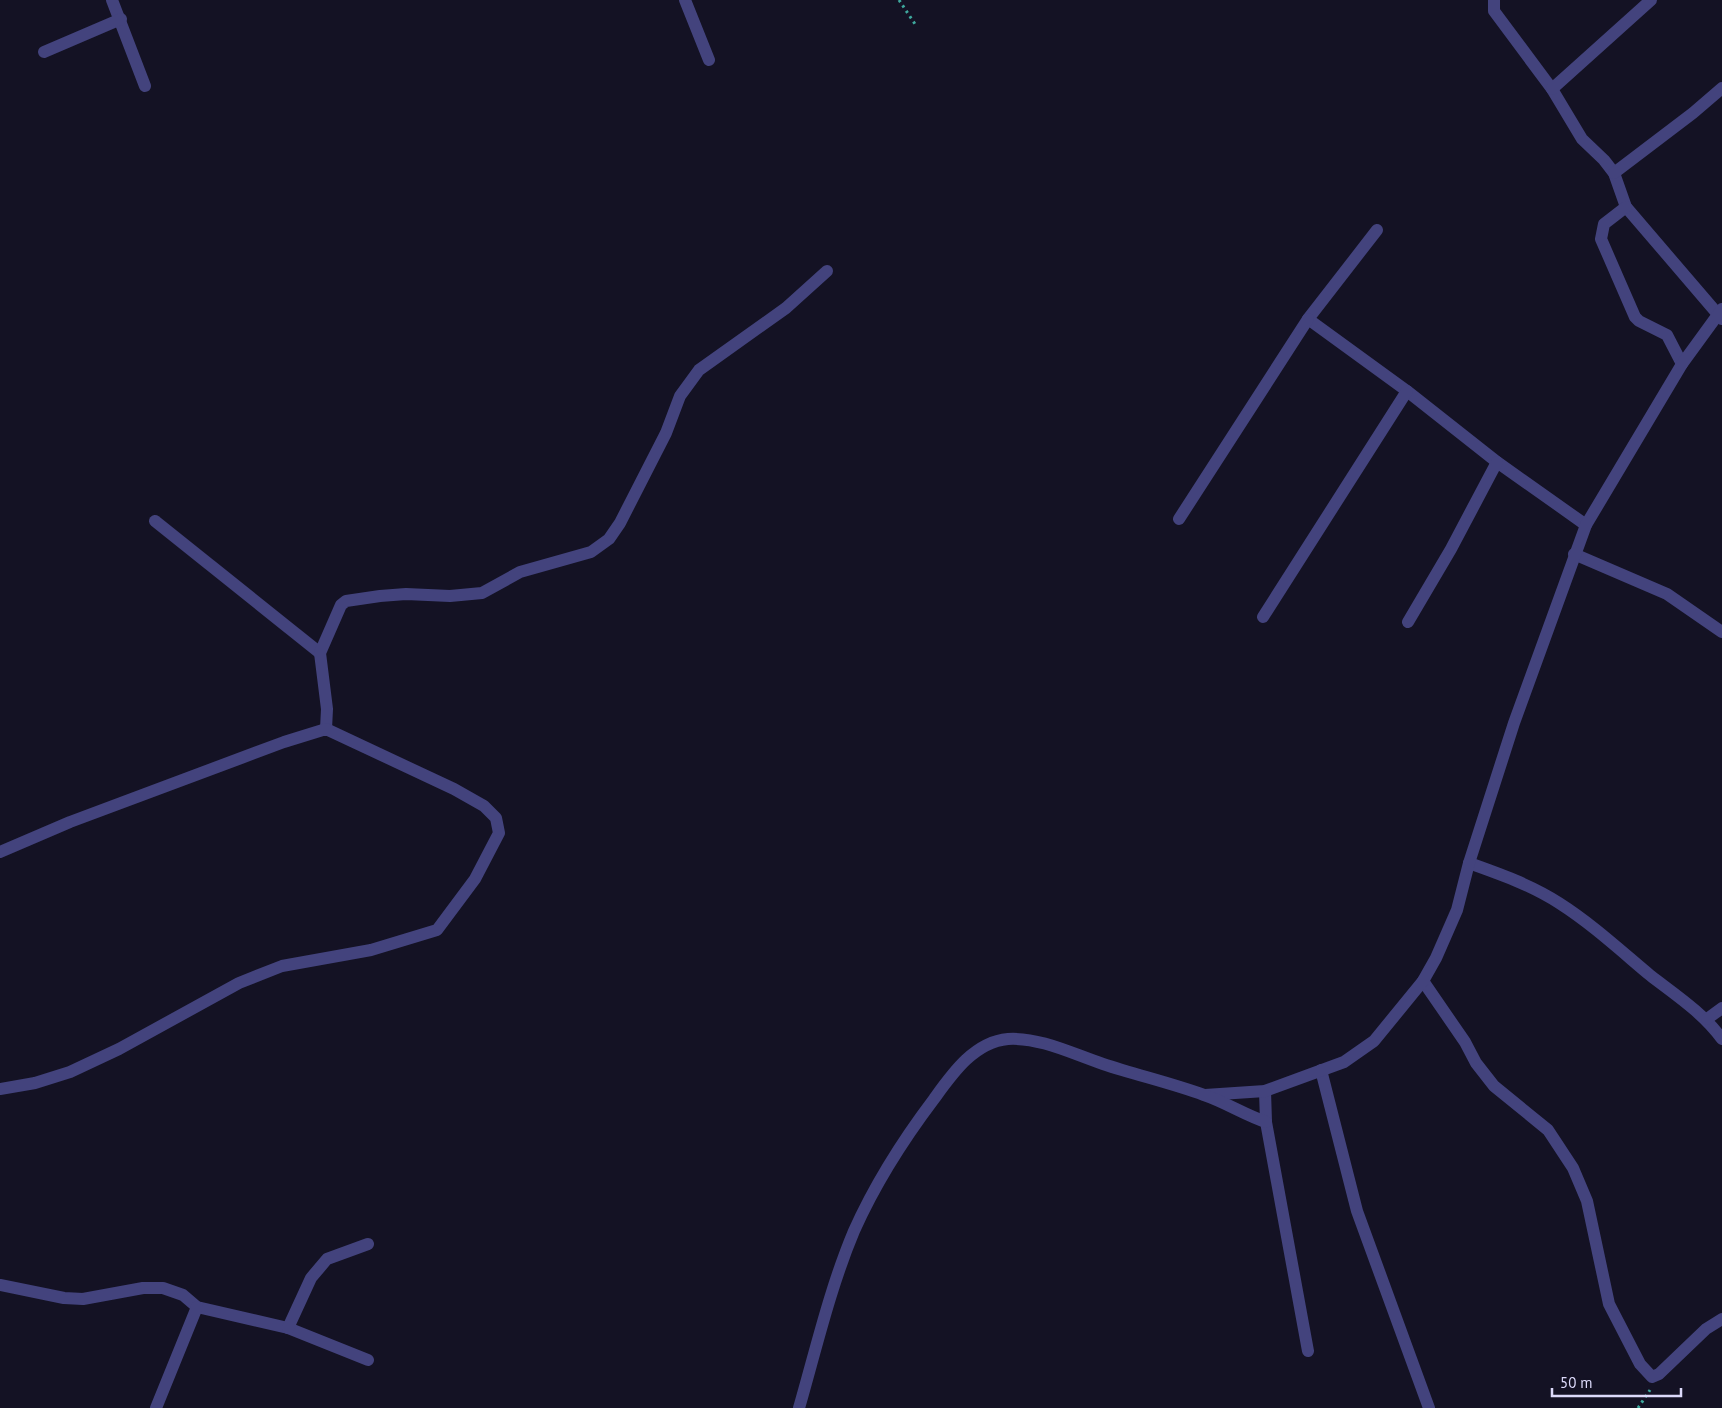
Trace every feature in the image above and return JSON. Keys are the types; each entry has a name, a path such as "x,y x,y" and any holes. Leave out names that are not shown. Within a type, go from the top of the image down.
{"street":[{"path":"112,0 145,86"},
{"path":"685,0 709,60"},
{"path":"1205,1095 1265,1091 1344,1062 1374,1041 1423,981 1458,910 1469,863 1514,723 1586,525 1682,364 1721,314 1626,207 1614,173 1604,160 1582,139 1552,89 1494,11 1494,0"},
{"path":"1552,89 1651,0"},
{"path":"44,52 121,20"},
{"path":"1614,173 1694,113 1722,88"},
{"path":"1626,207 1604,224 1601,239 1635,317 1639,322 1667,335 1682,364"},
{"path":"1179,518 1308,319 1377,230"},
{"path":"326,729 327,709 320,653 338,610 346,601 406,594 450,596 482,593 520,572 550,562 579,557 609,539 650,466 680,396 699,370 786,308 827,272"},
{"path":"1308,319 1407,391 1497,462 1586,525"},
{"path":"1263,617 1407,391"},
{"path":"1408,622 1451,549 1497,462"},
{"path":"155,520 320,653"},
{"path":"1574,554 1667,594 1722,632"},
{"path":"0,852 70,822 284,742 326,729 454,789 484,806 496,818 500,833 479,872 437,930 371,950 282,966 239,983 119,1049 70,1072 0,1089"},
{"path":"1469,863 1516,881 1559,903 1606,936 1637,964 1707,1019 1722,1039"},
{"path":"1423,981 1482,1071 1494,1086 1548,1130 1572,1168 1587,1201 1609,1304 1624,1336 1644,1370 1652,1377 1659,1374 1688,1344 1722,1319"},
{"path":"1707,1019 1722,1008"},
{"path":"799,1408 825,1316 854,1232 881,1179 911,1129 964,1060 998,1042 1025,1039 1061,1049 1145,1078 1205,1095 1240,1113 1266,1122"},
{"path":"1321,1070 1357,1211 1429,1408"},
{"path":"1265,1091 1266,1122 1308,1351"},
{"path":"288,1328 311,1278 327,1259 368,1244"},
{"path":"0,1286 64,1298 83,1299 143,1288 163,1288 183,1295 197,1307 288,1328 368,1360"},
{"path":"156,1408 197,1307"}],"path":[{"path":"899,0 915,24"}]}
